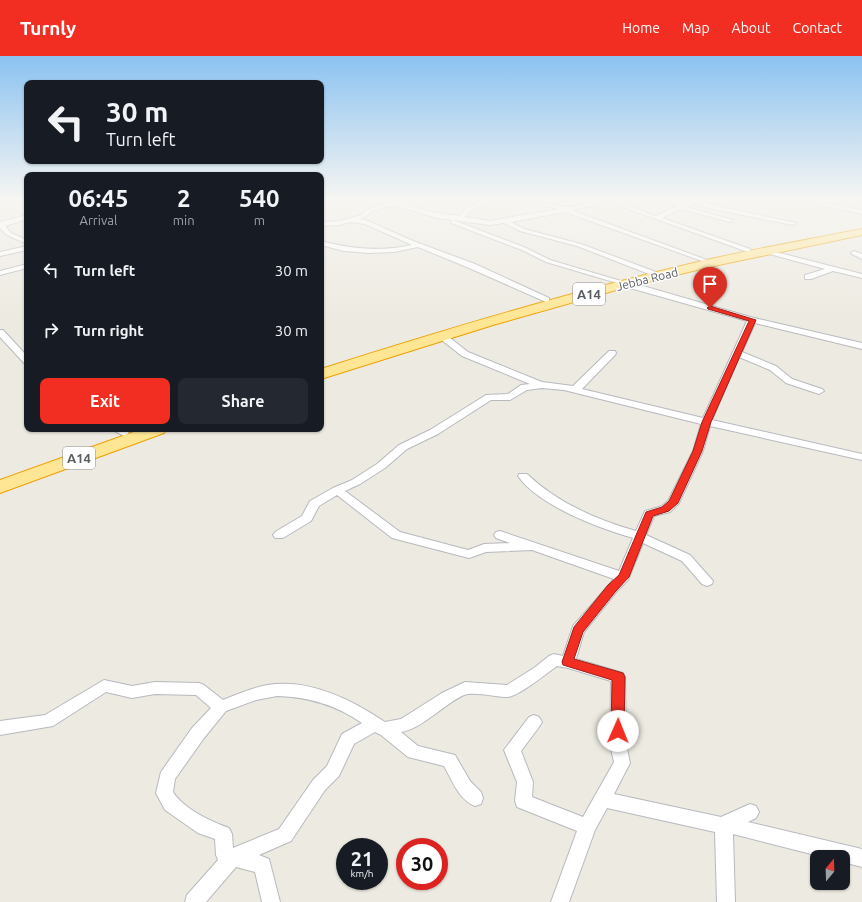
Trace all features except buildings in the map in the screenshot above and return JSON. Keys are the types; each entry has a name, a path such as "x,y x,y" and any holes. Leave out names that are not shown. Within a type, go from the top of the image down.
{"highway":[{"path":"324,366 546,300 622,283 652,272 748,250 803,239"},
{"name":"Jebba Road","path":"324,373 442,336 622,283 764,251 823,239"},
{"path":"0,478 120,432"},
{"name":"A14","path":"0,487 150,432"}],"street":[{"path":"405,239 472,266 546,300"},
{"path":"499,239 524,249 548,261 622,283 752,320 862,346"},
{"path":"558,239 579,245 652,272"},
{"path":"647,239 704,260"},
{"path":"719,239 748,250"},
{"path":"324,244 383,252 418,245"},
{"path":"0,254 24,249"},
{"path":"764,251 862,276"},
{"path":"854,253 862,257"},
{"path":"0,272 24,267"},
{"path":"808,277 833,269"},
{"path":"568,662 578,630 612,588 624,577 649,514 666,509 673,503 698,451 706,422 738,354 752,320"},
{"path":"0,332 24,358"},
{"path":"442,336 465,354 542,385"},
{"path":"575,390 612,353"},
{"path":"738,354 773,368 789,381 819,390"},
{"path":"279,535 307,518 314,504 337,490 356,482 381,466 403,447 434,432 489,397 510,397 524,387 542,385 564,387 706,422 862,457"},
{"path":"523,476 537,490 570,509 610,527 639,536 686,558 707,581"},
{"path":"337,490 396,535 469,554 484,548 533,546"},
{"path":"500,535 624,577"},
{"path":"194,902 234,857 285,835 319,785 333,771 348,738 380,727 405,725 447,697 465,688 509,690 539,672 554,660 568,662 618,677 618,744 622,763 587,827 560,902"},
{"path":"0,728 48,721 104,686 132,692 156,688 199,690 221,707"},
{"path":"271,902 263,864 225,855 223,834 204,827 191,818 171,804 164,793 167,777 198,733 221,707 269,691 318,695 348,706 414,752 449,760 464,786 475,798"},
{"path":"534,722 512,750 526,782 523,801 587,827"},
{"path":"602,799 722,825 724,824 862,858"},
{"path":"724,824 750,812"},
{"path":"724,824 726,902"}],"route":[{"path":"618,731 618,677 568,662 578,630 612,588 624,577 649,514 666,509 673,503 698,451 706,422 738,354 752,320 710,308"}]}
